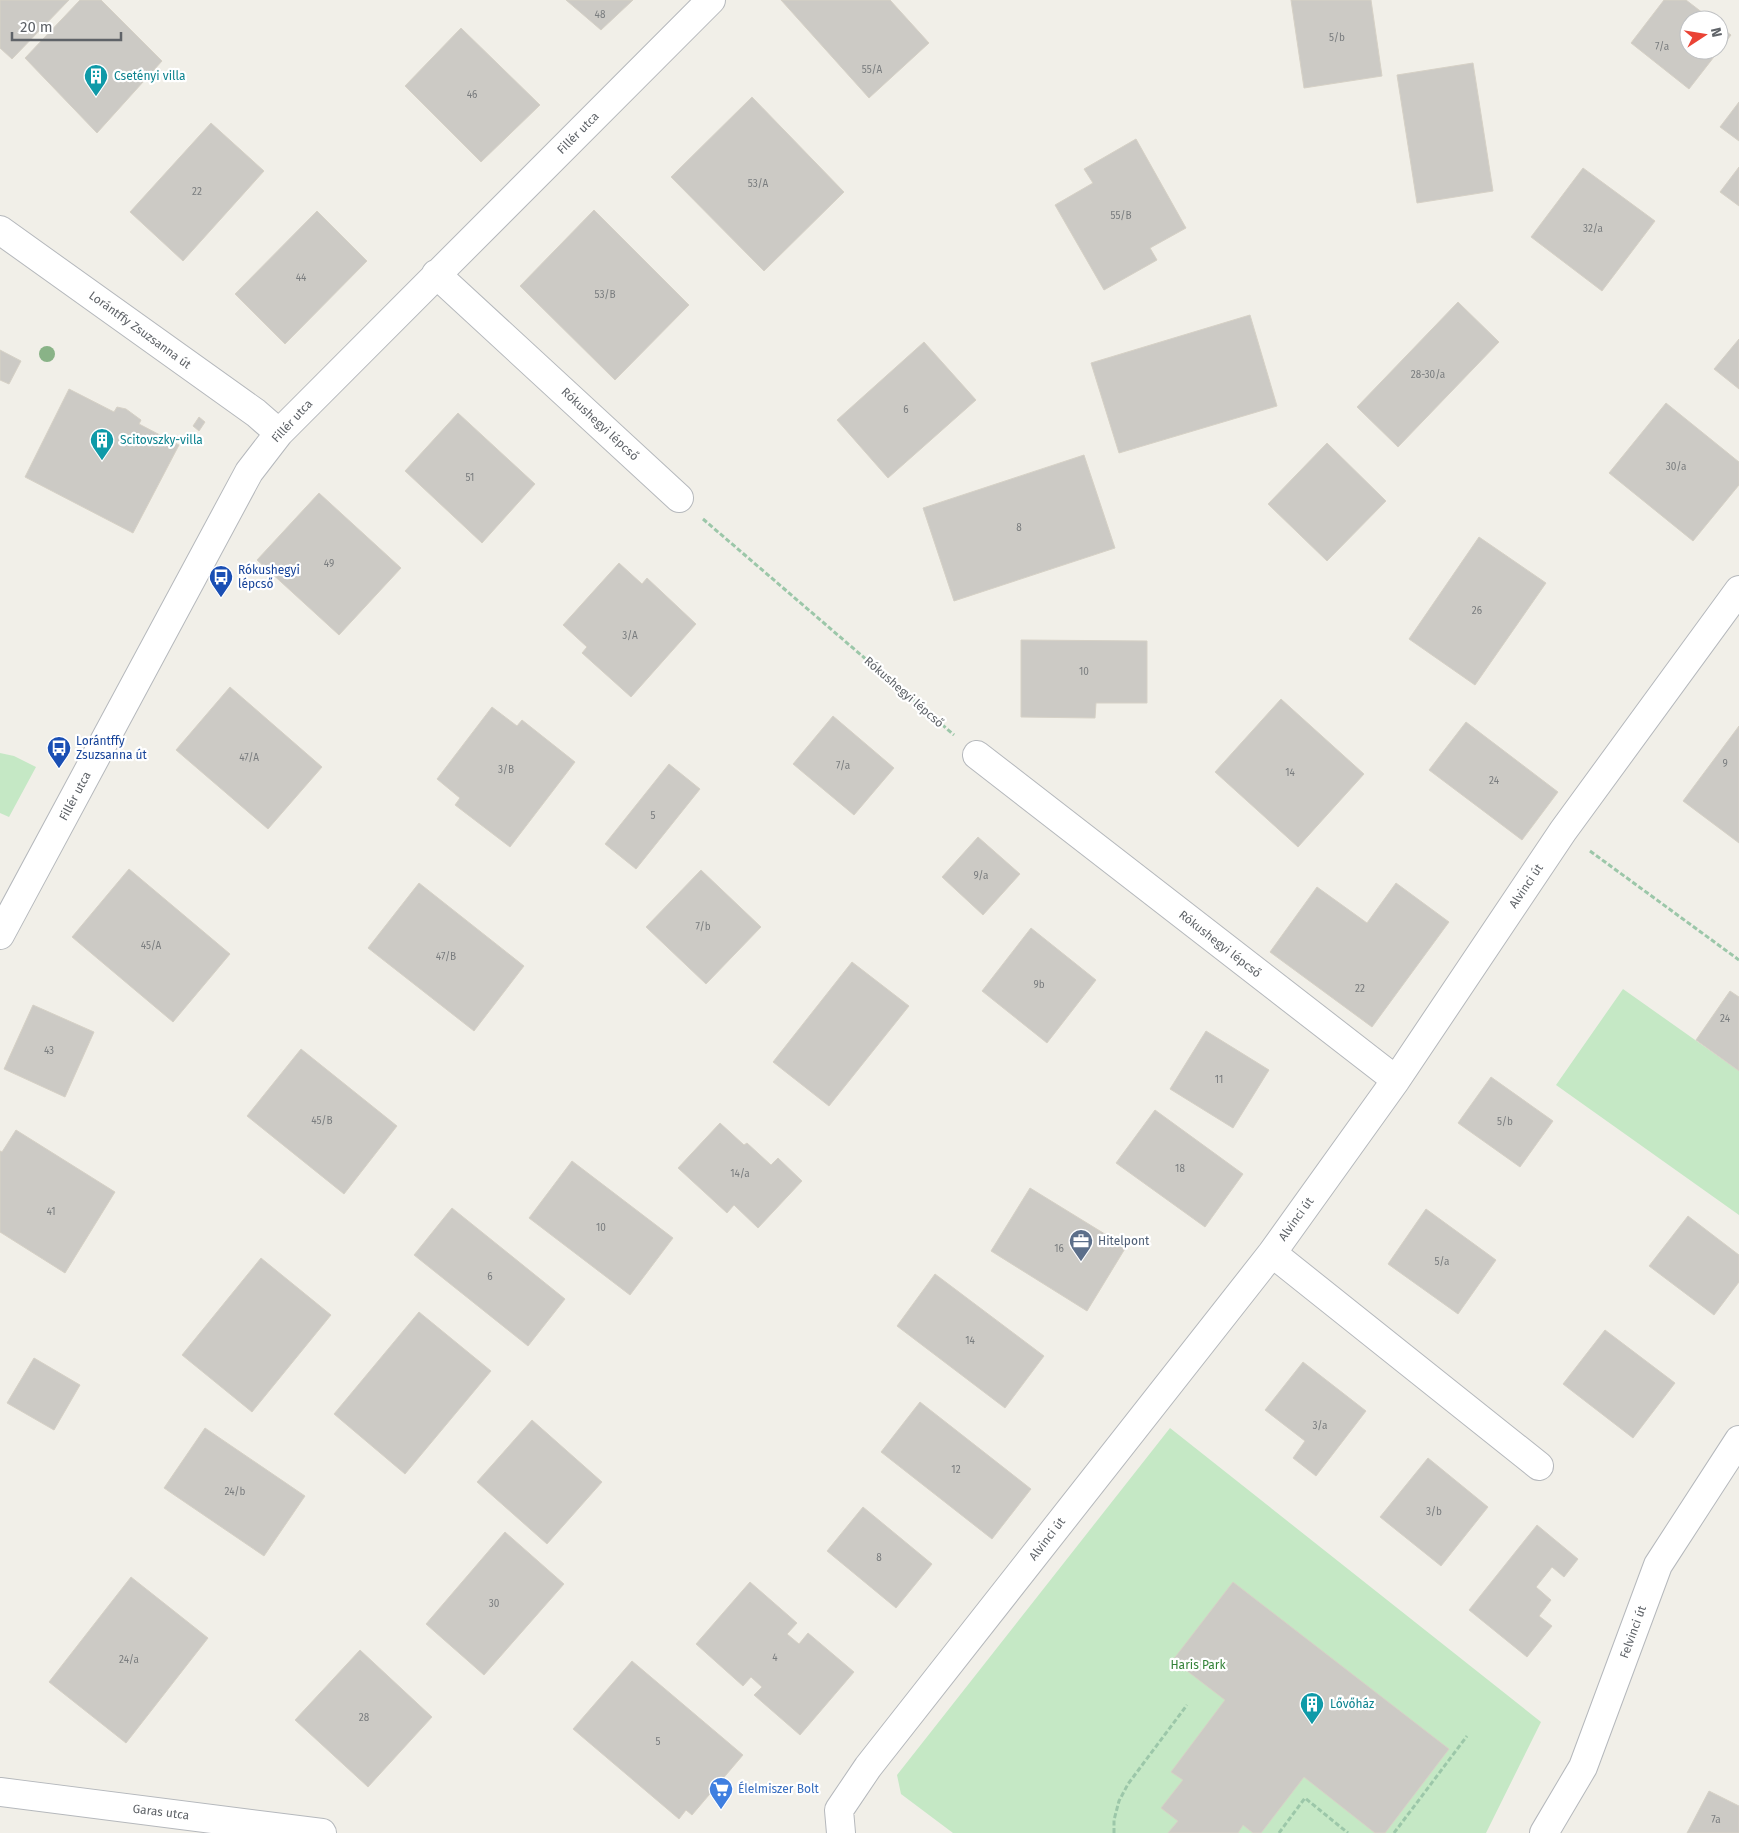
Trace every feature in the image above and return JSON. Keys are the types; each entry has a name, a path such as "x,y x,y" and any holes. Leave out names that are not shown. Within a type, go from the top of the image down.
{"street":[{"name":"Fillér utca","path":"0,935 249,472 279,433 711,0"},
{"name":"Lorántffy Zsuzsanna út","path":"0,230 256,413 279,433"},
{"name":"Rókushegyi lépcső","path":"436,274 679,498"},
{"name":"Alvinci út","path":"841,1833 839,1810 868,1767 1272,1253 1396,1080 1563,831 1739,590"},
{"name":"Rókushegyi lépcső","path":"977,755 1396,1080"},
{"path":"1272,1253 1539,1466"},
{"name":"Felvinci út","path":"1544,1833 1583,1766 1658,1566 1739,1440"},
{"name":"Garas utca","path":"0,1792 322,1833"}],"path":[{"name":"Rókushegyi lépcső","path":"679,498 977,755"},
{"path":"1563,831 1739,960"},
{"path":"1114,1833 1114,1820 1119,1801 1128,1784 1187,1705"},
{"path":"1394,1833 1467,1736"},
{"path":"1279,1833 1305,1798 1348,1833"}],"green space":[{"path":"0,753 14,756 36,767 9,817 0,813"},
{"path":"1623,989 1739,1071 1739,1215 1556,1085"},
{"name":"Haris Park","path":"1170,1428 1541,1722 1486,1833 953,1833 901,1794 897,1775"}],"building":[{"path":"0,0 69,0 12,59 0,48"},
{"name":"Csetényi villa","path":"80,0 101,0 162,61 97,133 25,58"},
{"path":"566,0 633,0 601,30"},
{"path":"781,0 890,0 929,43 869,98"},
{"path":"1291,0 1371,0 1382,76 1304,88"},
{"path":"1664,0 1686,0 1699,10 1679,10 1679,60 1712,60 1689,89 1631,43"},
{"path":"461,28 540,105 481,162 405,86"},
{"path":"1473,63 1493,191 1417,203 1397,75"},
{"path":"752,97 844,192 764,271 671,177"},
{"path":"1739,102 1739,141 1720,127"},
{"path":"211,123 264,171 183,261 130,212"},
{"path":"1136,139 1186,228 1150,248 1157,260 1104,290 1055,205 1093,183 1084,169"},
{"path":"1739,167 1739,206 1720,192"},
{"path":"1583,168 1655,221 1602,291 1531,237"},
{"path":"594,210 689,305 615,380 520,286"},
{"path":"317,211 367,261 285,344 235,294"},
{"path":"1458,302 1499,342 1398,447 1357,407"},
{"path":"1250,315 1277,406 1119,453 1091,363"},
{"path":"1739,339 1739,389 1714,369"},
{"path":"924,342 976,400 888,478 837,420"},
{"path":"0,350 21,361 9,384 0,380"},
{"name":"Scitovszky-villa","path":"69,389 114,412 117,407 126,409 141,420 139,424 179,445 133,533 25,477"},
{"path":"1666,403 1739,462 1739,485 1693,541 1609,473"},
{"path":"458,413 535,484 482,543 405,471"},
{"path":"199,417 205,422 199,431 193,426"},
{"path":"1327,443 1386,501 1327,561 1268,504"},
{"path":"1084,455 1115,548 954,601 923,508"},
{"path":"319,493 401,568 339,635 257,560"},
{"path":"1479,537 1546,583 1475,685 1409,639"},
{"path":"619,563 642,584 647,578 696,624 631,697 582,653 587,647 563,625"},
{"path":"1021,640 1147,641 1147,703 1096,703 1095,718 1021,717"},
{"path":"230,687 322,767 268,829 176,750"},
{"path":"1281,699 1364,774 1298,847 1215,772"},
{"path":"492,707 517,726 522,720 575,762 510,847 455,805 460,798 437,779"},
{"path":"833,716 894,768 854,815 793,764"},
{"path":"1466,722 1558,792 1522,840 1429,770"},
{"path":"1739,726 1739,843 1683,801"},
{"path":"669,764 700,789 636,869 605,844"},
{"path":"978,837 1020,874 983,915 942,877"},
{"path":"129,869 230,954 173,1022 72,937"},
{"path":"701,870 761,927 706,984 646,927"},
{"path":"419,883 524,966 474,1031 368,948"},
{"path":"1396,883 1449,922 1372,1027 1270,952 1317,887 1367,923"},
{"path":"1031,928 1096,980 1047,1043 982,991"},
{"path":"852,962 909,1006 829,1106 773,1062"},
{"path":"1730,991 1739,997 1739,1071 1696,1040"},
{"path":"33,1005 94,1032 65,1097 4,1069"},
{"path":"1206,1031 1269,1070 1233,1128 1170,1089"},
{"path":"301,1049 397,1126 344,1194 247,1116"},
{"path":"1491,1077 1553,1121 1520,1167 1458,1123"},
{"path":"1155,1110 1243,1174 1205,1227 1116,1163"},
{"path":"720,1123 744,1145 747,1143 771,1165 778,1158 802,1181 758,1228 734,1205 727,1213 678,1168"},
{"path":"16,1130 115,1192 65,1273 0,1232 0,1151 2,1152"},
{"path":"572,1161 673,1238 630,1295 529,1218"},
{"path":"1030,1188 1126,1247 1087,1311 991,1251"},
{"path":"452,1208 565,1299 528,1346 414,1255"},
{"path":"1426,1209 1496,1260 1458,1314 1388,1264"},
{"path":"1688,1216 1739,1255 1739,1282 1714,1315 1649,1266"},
{"path":"261,1258 331,1315 252,1412 182,1355"},
{"path":"935,1274 1044,1356 1005,1408 897,1326"},
{"path":"419,1312 491,1371 405,1474 334,1414"},
{"path":"1605,1330 1675,1383 1633,1438 1563,1384"},
{"path":"34,1358 80,1385 54,1430 7,1403"},
{"path":"1303,1362 1366,1411 1316,1476 1293,1458 1305,1441 1265,1410"},
{"path":"920,1402 1031,1489 992,1539 881,1452"},
{"path":"532,1420 602,1482 547,1544 477,1482"},
{"path":"205,1428 305,1496 264,1556 164,1488"},
{"path":"1428,1458 1488,1507 1441,1566 1380,1517"},
{"path":"863,1507 932,1564 896,1608 827,1551"},
{"path":"1537,1525 1578,1559 1564,1577 1552,1567 1536,1587 1551,1600 1539,1616 1552,1626 1527,1657 1469,1610"},
{"path":"505,1532 564,1584 484,1675 426,1624"},
{"path":"131,1577 208,1638 126,1743 49,1682"},
{"path":"750,1582 797,1623 787,1634 799,1644 808,1633 854,1672 800,1735 754,1695 762,1687 751,1677 743,1686 696,1644"},
{"name":"Lővőház","path":"1233,1582 1449,1749 1385,1833 1375,1833 1304,1777 1261,1833 1253,1833 1243,1825 1238,1833 1168,1833 1178,1821 1161,1808 1183,1780 1171,1772 1225,1700 1173,1660"},
{"path":"360,1650 432,1717 368,1787 295,1720"},
{"path":"632,1661 743,1755 692,1815 686,1810 679,1819 573,1729"},
{"path":"1709,1791 1739,1806 1739,1833 1687,1833"}],"place":[{"name":"Csetényi villa","path":"96,97"},
{"name":"Scitovszky-villa","path":"102,461"},
{"name":"Rókushegyi lépcső","path":"221,598"},
{"name":"Lorántffy Zsuzsanna út","path":"59,769"},
{"name":"Hitelpont","path":"1081,1262"},
{"name":"Lővőház","path":"1312,1725"},
{"name":"Élelmiszer Bolt","path":"721,1810"}]}
